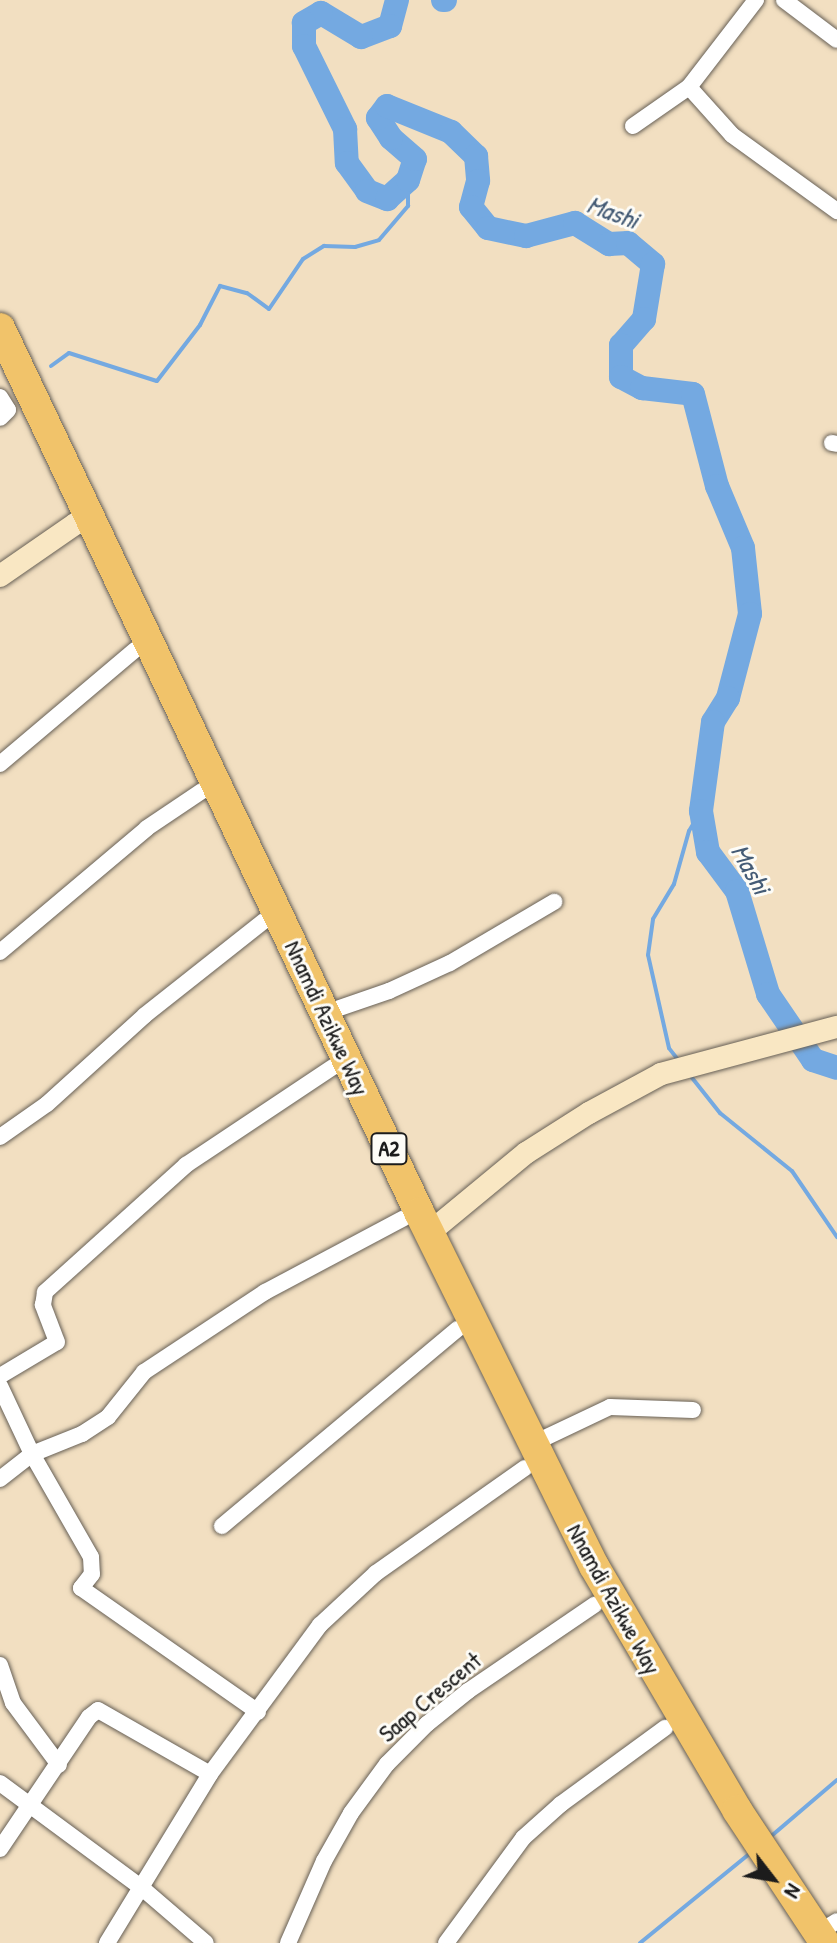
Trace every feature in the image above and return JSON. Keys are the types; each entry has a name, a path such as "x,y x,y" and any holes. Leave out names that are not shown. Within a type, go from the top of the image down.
{"highway":[{"name":"Nnamdi Azikwe Way","path":"0,328 135,650 333,1067 417,1226 529,1456 594,1605 720,1819 821,1935"},
{"name":"Nnamdi Azikwe Way","path":"0,368 83,520 325,1013 458,1329 670,1701 821,1935"}],"street":[{"path":"633,126 689,87 756,0"},
{"path":"784,0 837,40"},
{"path":"689,87 732,135 837,211"},
{"path":"0,576 83,520"},
{"path":"0,764 135,650"},
{"path":"0,952 147,828 202,791"},
{"path":"325,1013 389,991 450,963 554,902"},
{"path":"0,1137 47,1104 145,1015 264,921"},
{"path":"0,1479 32,1454 82,1434 108,1417 144,1372 265,1292 417,1226 589,1113 661,1074 837,1027"},
{"path":"0,1376 57,1342 43,1305 45,1292 186,1165 333,1067"},
{"path":"222,1526 458,1329"},
{"path":"0,1386 32,1454 91,1557 92,1574 81,1588 258,1712"},
{"path":"107,1943 210,1774 320,1625 376,1573 529,1456 610,1407 693,1410"},
{"name":"Saap Crescent","path":"288,1943 324,1861 351,1813 387,1764 468,1691 594,1605"},
{"path":"0,1665 13,1703 59,1765"},
{"path":"0,1849 89,1717 98,1710 210,1774"},
{"path":"446,1943 523,1838 561,1804 665,1728"},
{"path":"0,1783 142,1888 206,1943"}],"waterway":[{"name":"Mashi","path":"397,0 390,26 361,37 321,13 304,23 304,46 345,129 347,163 367,191 387,199 408,180 415,159 391,138 378,118 387,106 451,132 476,156 478,181 471,207 488,228 526,236 575,223 609,244 628,243 653,264 644,319 621,345 621,377 642,388 693,394 717,486 743,548 750,614 728,698 713,722 701,811 708,852 737,891 768,994 813,1060 837,1068"},
{"path":"51,366 69,353 157,381 200,325 220,286 247,293 269,309 303,259 324,246 355,247 379,240 408,206 408,180"},
{"path":"679,1061 669,1048 648,955 653,919 674,884 689,831 701,811"},
{"path":"689,1074 720,1113 792,1171 837,1237"},
{"path":"769,1838 837,1780"},
{"path":"640,1943 753,1851"}]}
